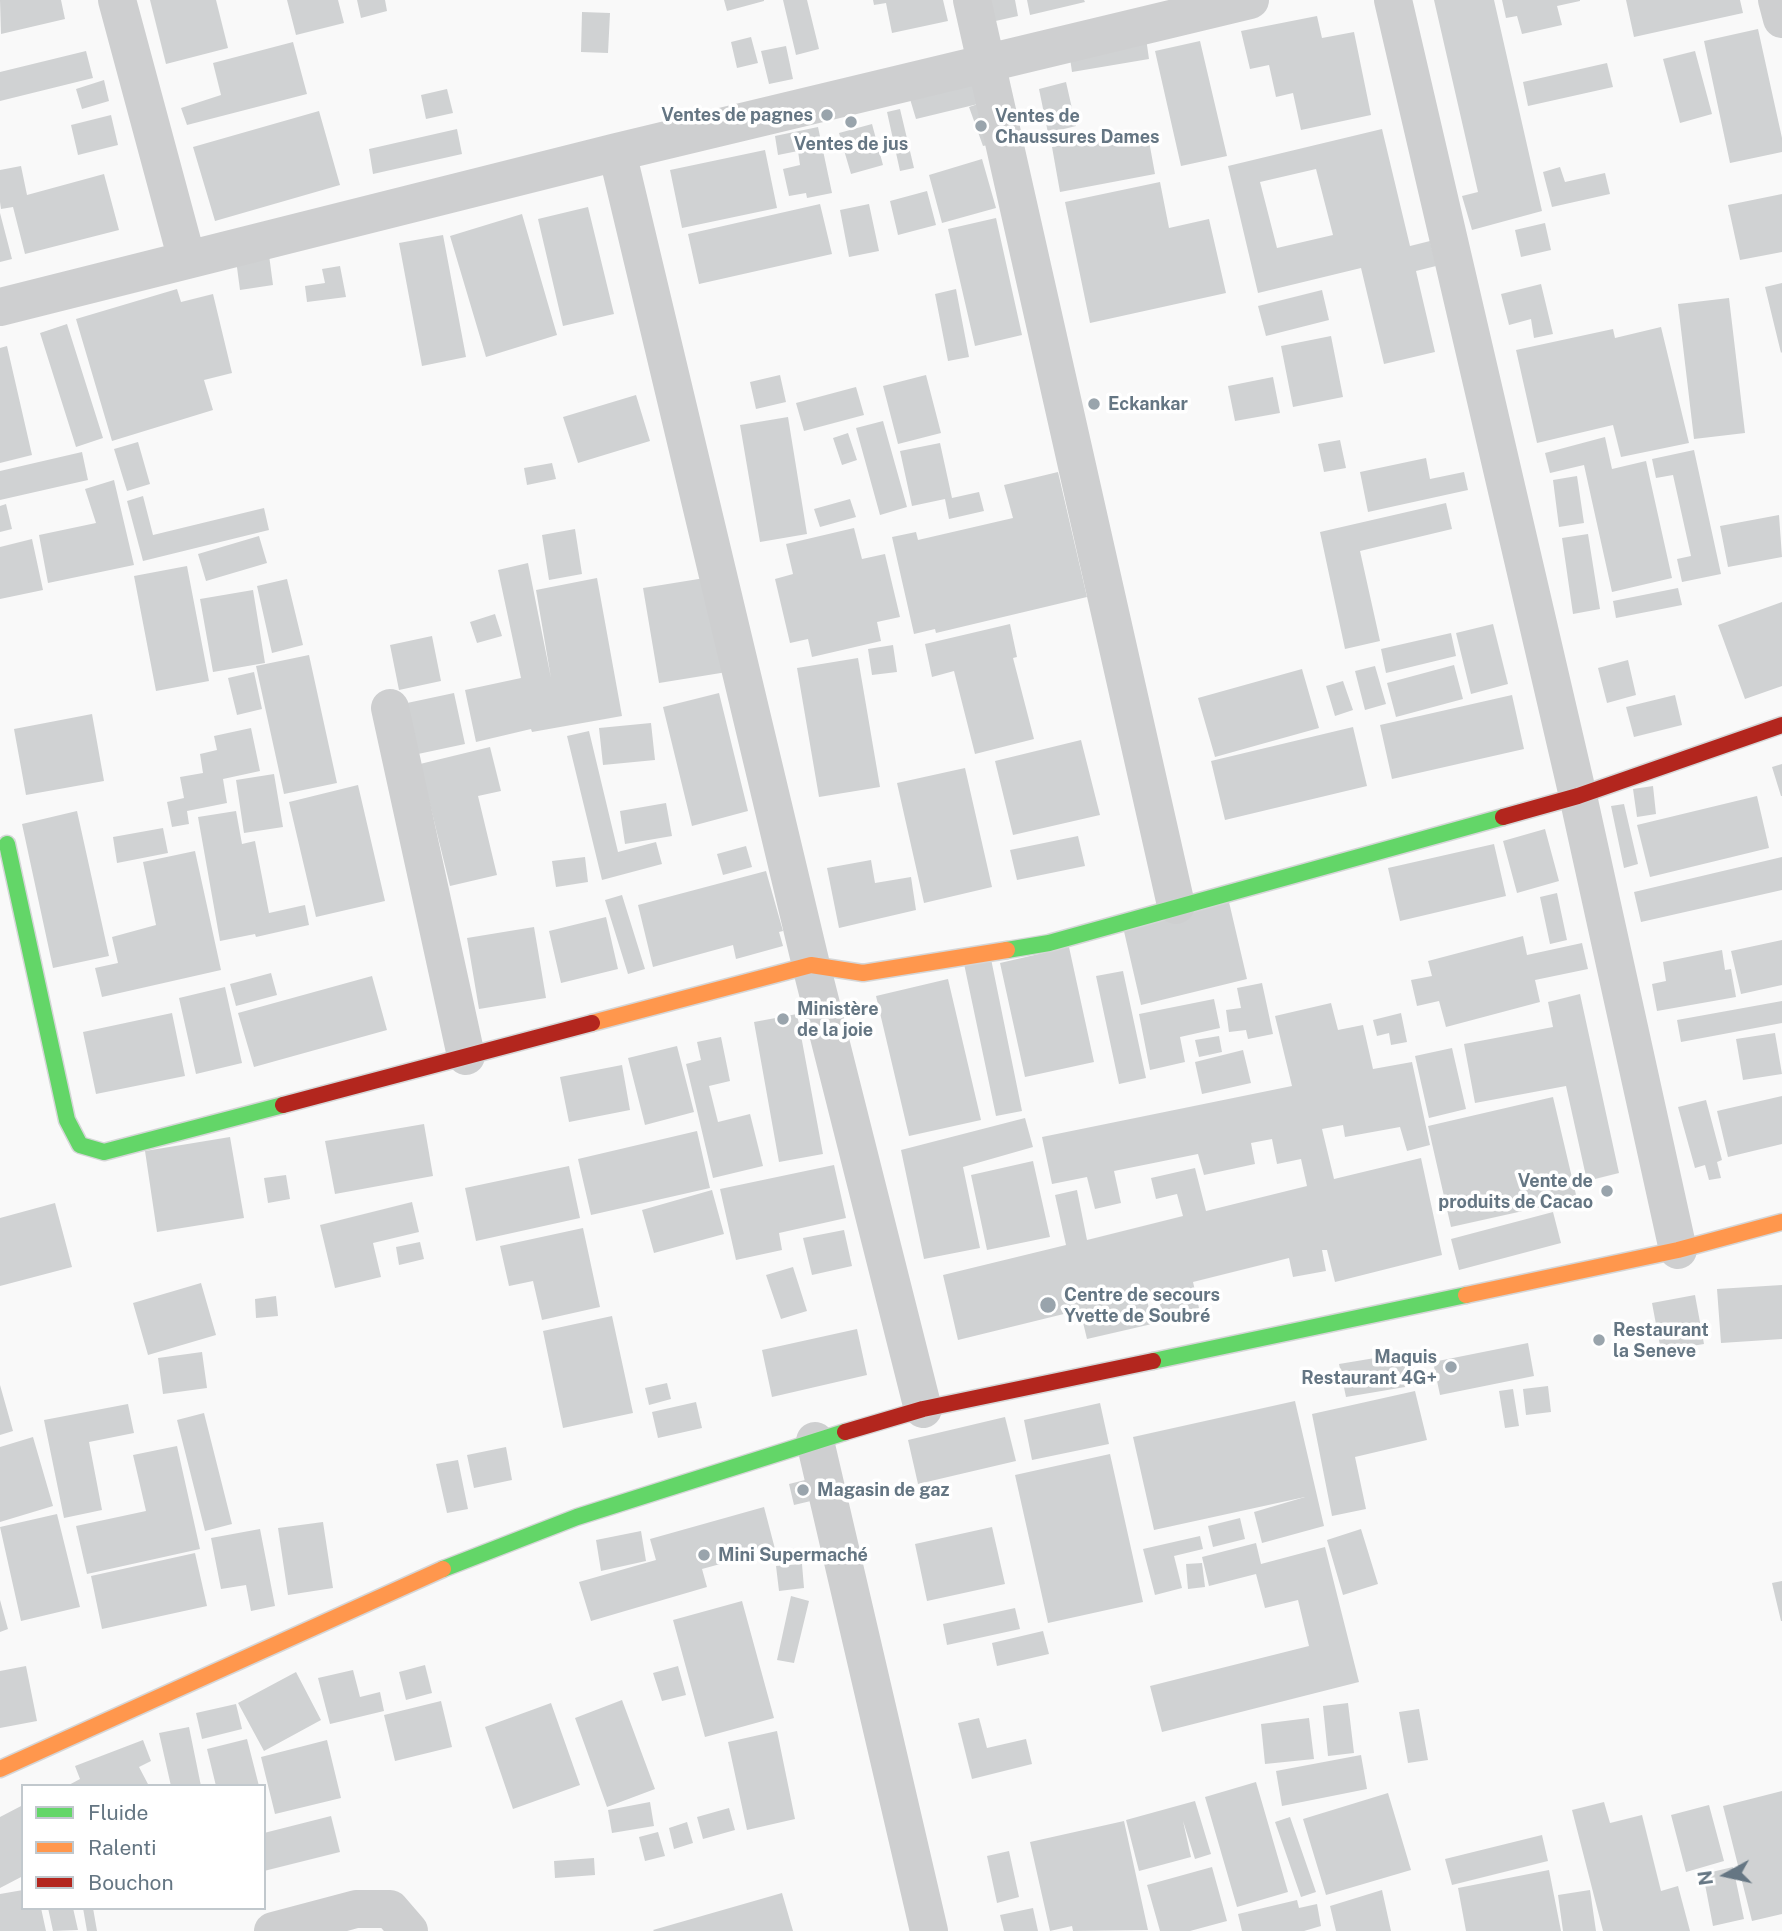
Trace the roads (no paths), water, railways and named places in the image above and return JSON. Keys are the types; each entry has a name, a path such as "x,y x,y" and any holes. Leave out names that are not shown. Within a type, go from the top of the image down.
{"street":[{"path":"117,0 187,260"},
{"path":"972,0 1177,905"},
{"path":"0,307 617,152 1250,0"},
{"path":"1392,0 1578,796 1678,1250"},
{"path":"1777,0 1782,19"},
{"path":"617,152 811,965 923,1409"},
{"path":"390,708 466,1056"},
{"path":"7,844 67,1120 80,1145 104,1152 811,965 863,973 1049,943 1177,905 1578,796 1782,725"},
{"path":"0,1769 470,1557 577,1517 815,1441 923,1409 1678,1250 1782,1222"},
{"path":"815,1441 929,1931"},
{"path":"273,1931 356,1909 390,1909 409,1931"}],"place":[{"name":"Ventes de pagnes","path":"827,115"},
{"name":"Ventes de jus","path":"851,122"},
{"name":"Ventes de Chaussures Dames","path":"981,126"},
{"name":"Eckankar","path":"1094,404"},
{"name":"Ministère de la joie","path":"783,1019"},
{"name":"Vente de produits de Cacao","path":"1607,1191"},
{"name":"Centre de secours Yvette de Soubré","path":"1048,1305"},
{"name":"Restaurant la Seneve","path":"1599,1340"},
{"name":"Maquis Restaurant 4G+","path":"1451,1367"},
{"name":"Magasin de gaz","path":"803,1490"},
{"name":"Mini Supermaché","path":"704,1555"}]}
